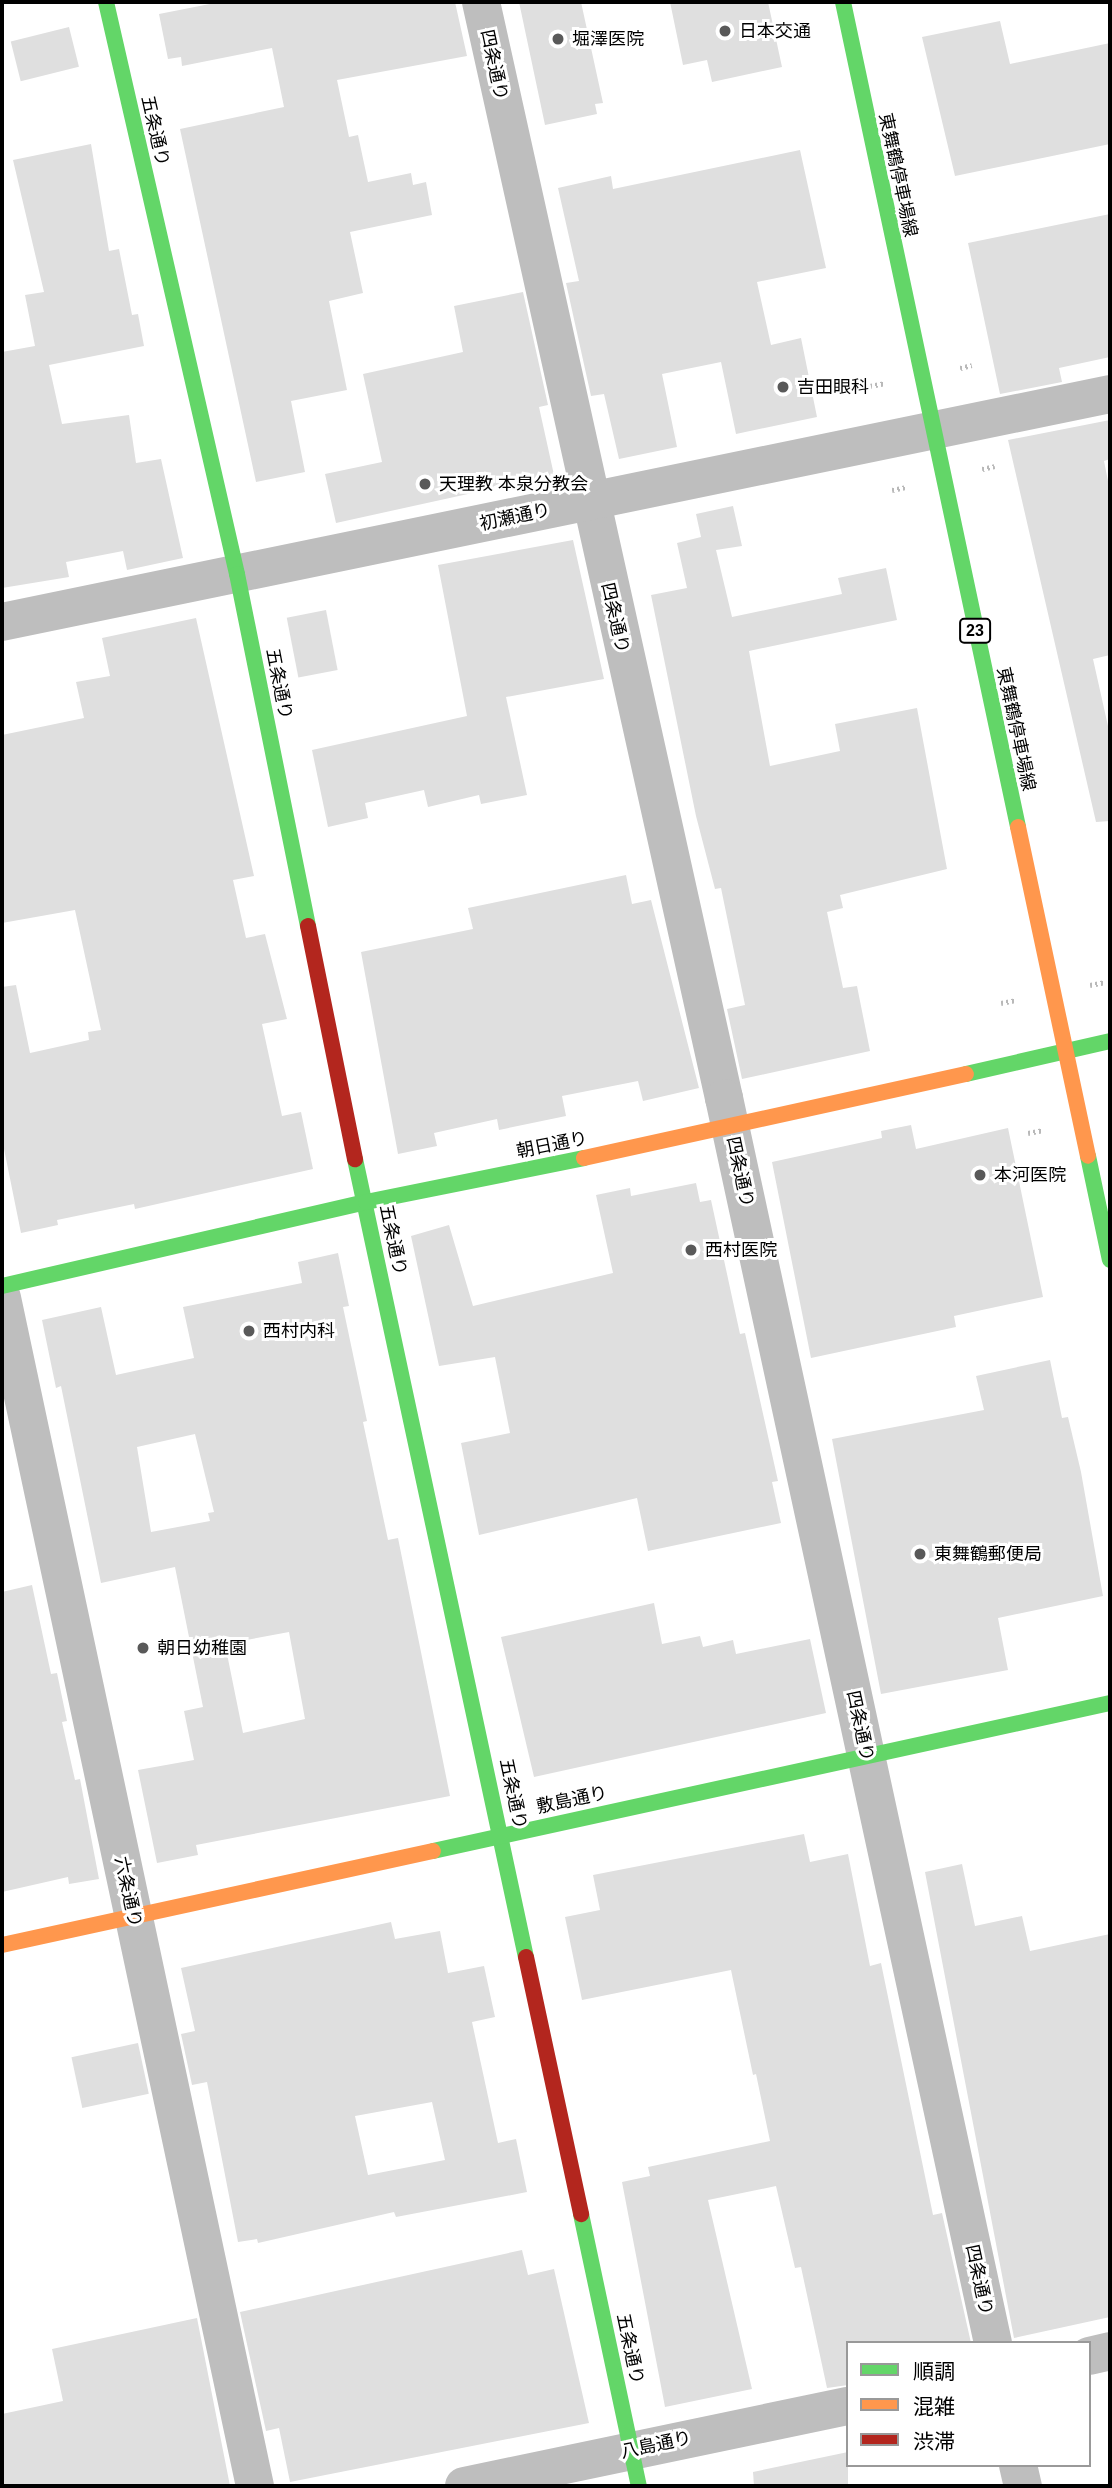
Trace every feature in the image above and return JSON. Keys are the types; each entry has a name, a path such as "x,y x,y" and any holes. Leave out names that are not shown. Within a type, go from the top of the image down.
{"street":[{"name":"五条通り","path":"106,2 237,574 366,1202 639,2486"},
{"name":"四条通り","path":"481,2 588,502 731,1129 993,2341"},
{"name":"東舞鶴停車場線","path":"843,2 931,431 1110,1259"},
{"name":"初瀬通り","path":"2,622 1110,394"},
{"name":"朝日通り","path":"2,1286 366,1202 731,1129 1110,1041"},
{"name":"六条通り","path":"2,1298 255,2486"},
{"name":"敷島通り","path":"2,1945 1110,1703"},
{"path":"1091,2356 1110,2351"},
{"name":"八島通り","path":"464,2486 846,2406"},
{"path":"1018,2467 1023,2486"}],"building":[{"path":"220,2 455,2 467,56 337,80 349,137 358,135 368,182 411,173 413,185 426,182 432,215 350,232 363,293 329,301 347,390 291,401 305,472 256,482 180,129 284,107 272,48 182,66 181,57 168,59 159,14"},
{"name":"堀澤医院","path":"519,2 581,2 603,103 595,104 597,114 545,125"},
{"name":"日本交通","path":"670,2 768,2 782,67 712,82 707,60 683,65"},
{"path":"1000,21 1010,64 1110,43 1110,144 955,176 922,37"},
{"path":"69,27 79,67 21,81 11,42"},
{"path":"91,144 109,251 119,249 132,315 138,314 144,346 49,365 62,424 129,415 136,463 161,459 183,558 127,570 123,551 66,562 69,577 2,588 2,352 35,346 25,295 44,292 13,160"},
{"path":"800,150 826,268 757,282 771,345 801,338 817,417 736,434 721,362 662,374 677,447 619,459 604,394 591,396 566,283 579,281 558,188 611,176 613,189"},
{"path":"1110,214 1110,357 1059,368 1062,382 1000,394 968,243"},
{"path":"523,292 548,405 539,407 554,475 336,523 325,474 382,462 363,374 463,352 454,306"},
{"path":"1110,420 1110,459 1104,461 1110,491 1110,655 1093,659 1110,735 1110,821 1096,822 1008,440"},
{"path":"733,506 742,546 716,550 732,617 842,594 838,578 886,568 897,620 749,651 770,766 840,751 835,724 917,708 947,869 840,895 843,908 827,912 843,988 857,986 870,1051 742,1079 727,1009 745,1005 721,888 715,889 696,816 651,595 687,588 677,543 701,537 696,514"},
{"path":"573,540 604,679 506,697 527,795 481,804 479,795 428,807 424,790 365,803 368,818 328,827 312,750 467,716 438,565"},
{"path":"326,610 338,670 298,678 287,618"},
{"path":"196,618 254,876 233,880 246,938 265,934 287,1019 262,1024 282,1116 301,1112 313,1169 135,1209 134,1204 57,1220 58,1225 21,1233 2,1139 2,987 16,985 30,1053 89,1040 88,1032 101,1030 75,910 2,923 2,735 84,718 76,682 110,676 102,638"},
{"path":"626,875 632,904 651,900 699,1088 643,1101 638,1081 562,1096 566,1116 499,1130 497,1119 434,1133 437,1146 398,1154 361,952 473,929 468,908"},
{"path":"911,1125 916,1149 1008,1128 1043,1297 954,1316 956,1327 811,1358 772,1162 882,1138 881,1131"},
{"path":"696,1183 700,1202 711,1200 740,1334 745,1333 778,1481 772,1482 781,1523 648,1551 637,1498 479,1535 461,1443 510,1433 495,1357 439,1366 411,1236 449,1225 473,1306 613,1273 596,1195 630,1188 631,1196"},
{"path":"338,1253 349,1306 343,1307 367,1421 363,1422 388,1540 398,1538 450,1796 196,1845 198,1855 157,1863 138,1770 194,1760 184,1711 203,1707 175,1567 101,1583 61,1386 56,1388 42,1320 101,1307 116,1375 194,1358 183,1307 302,1283 298,1262","holes":["195,1434 214,1512 208,1513 210,1521 151,1532 137,1447","289,1632 305,1719 243,1733 225,1644"]},
{"path":"1050,1360 1062,1418 1068,1417 1081,1472 1103,1596 998,1618 1008,1670 881,1694 832,1439 984,1410 976,1376"},
{"path":"32,1585 51,1674 57,1673 67,1721 62,1722 75,1780 80,1779 99,1879 69,1884 68,1877 2,1892 2,1592"},
{"path":"654,1603 662,1644 700,1636 703,1647 733,1640 736,1654 810,1639 826,1713 534,1777 501,1637"},
{"path":"804,1834 810,1862 848,1854 870,1966 881,1963 933,2215 942,2213 971,2341 846,2341 846,2385 827,2388 801,2267 795,2268 776,2186 708,2200 752,2389 665,2407 622,2182 650,2176 648,2167 770,2141 731,1970 582,2000 565,1917 600,1910 593,1875"},
{"path":"962,1864 975,1926 1022,1916 1030,1951 1110,1934 1110,2317 1014,2338 925,1872"},
{"path":"391,1922 395,1939 440,1931 448,1973 484,1966 495,2017 472,2022 498,2143 516,2139 527,2192 396,2217 394,2212 258,2243 257,2239 238,2242 207,2082 192,2085 181,2034 195,2031 181,1968","holes":["432,2102 445,2160 368,2175 355,2116"]},
{"path":"138,2043 149,2094 82,2108 71,2057"},
{"path":"522,2250 528,2275 554,2269 589,2423 290,2482 279,2428 266,2431 240,2312"},
{"path":"197,2318 230,2486 2,2486 2,2414 63,2401 52,2349"},
{"path":"846,2452 848,2486 754,2486 753,2472"}],"traffic: fast":[{"path":"106,2 237,574 308,926"},
{"path":"843,2 1018,827"},
{"path":"966,1074 1110,1041"},
{"path":"1088,1156 1110,1260"},
{"path":"2,1286 366,1202 584,1158"},
{"path":"355,1159 526,1957"},
{"path":"433,1851 1110,1703"},
{"path":"581,2214 639,2486"}],"traffic: slow":[{"path":"1018,827 1088,1156"},
{"path":"584,1158 966,1074"},
{"path":"2,1945 433,1851"}],"traffic: jam":[{"path":"308,926 355,1159"},
{"path":"526,1957 581,2214"}],"place":[{"name":"日本交通","path":"725,31"},
{"name":"堀澤医院","path":"558,39"},
{"name":"吉田眼科","path":"783,387"},
{"name":"天理教 本泉分教会","path":"425,484"},
{"name":"本河医院","path":"980,1175"},
{"name":"西村医院","path":"691,1250"},
{"name":"西村内科","path":"249,1331"},
{"name":"東舞鶴郵便局","path":"920,1554"},
{"name":"朝日幼稚園","path":"143,1648"}]}
